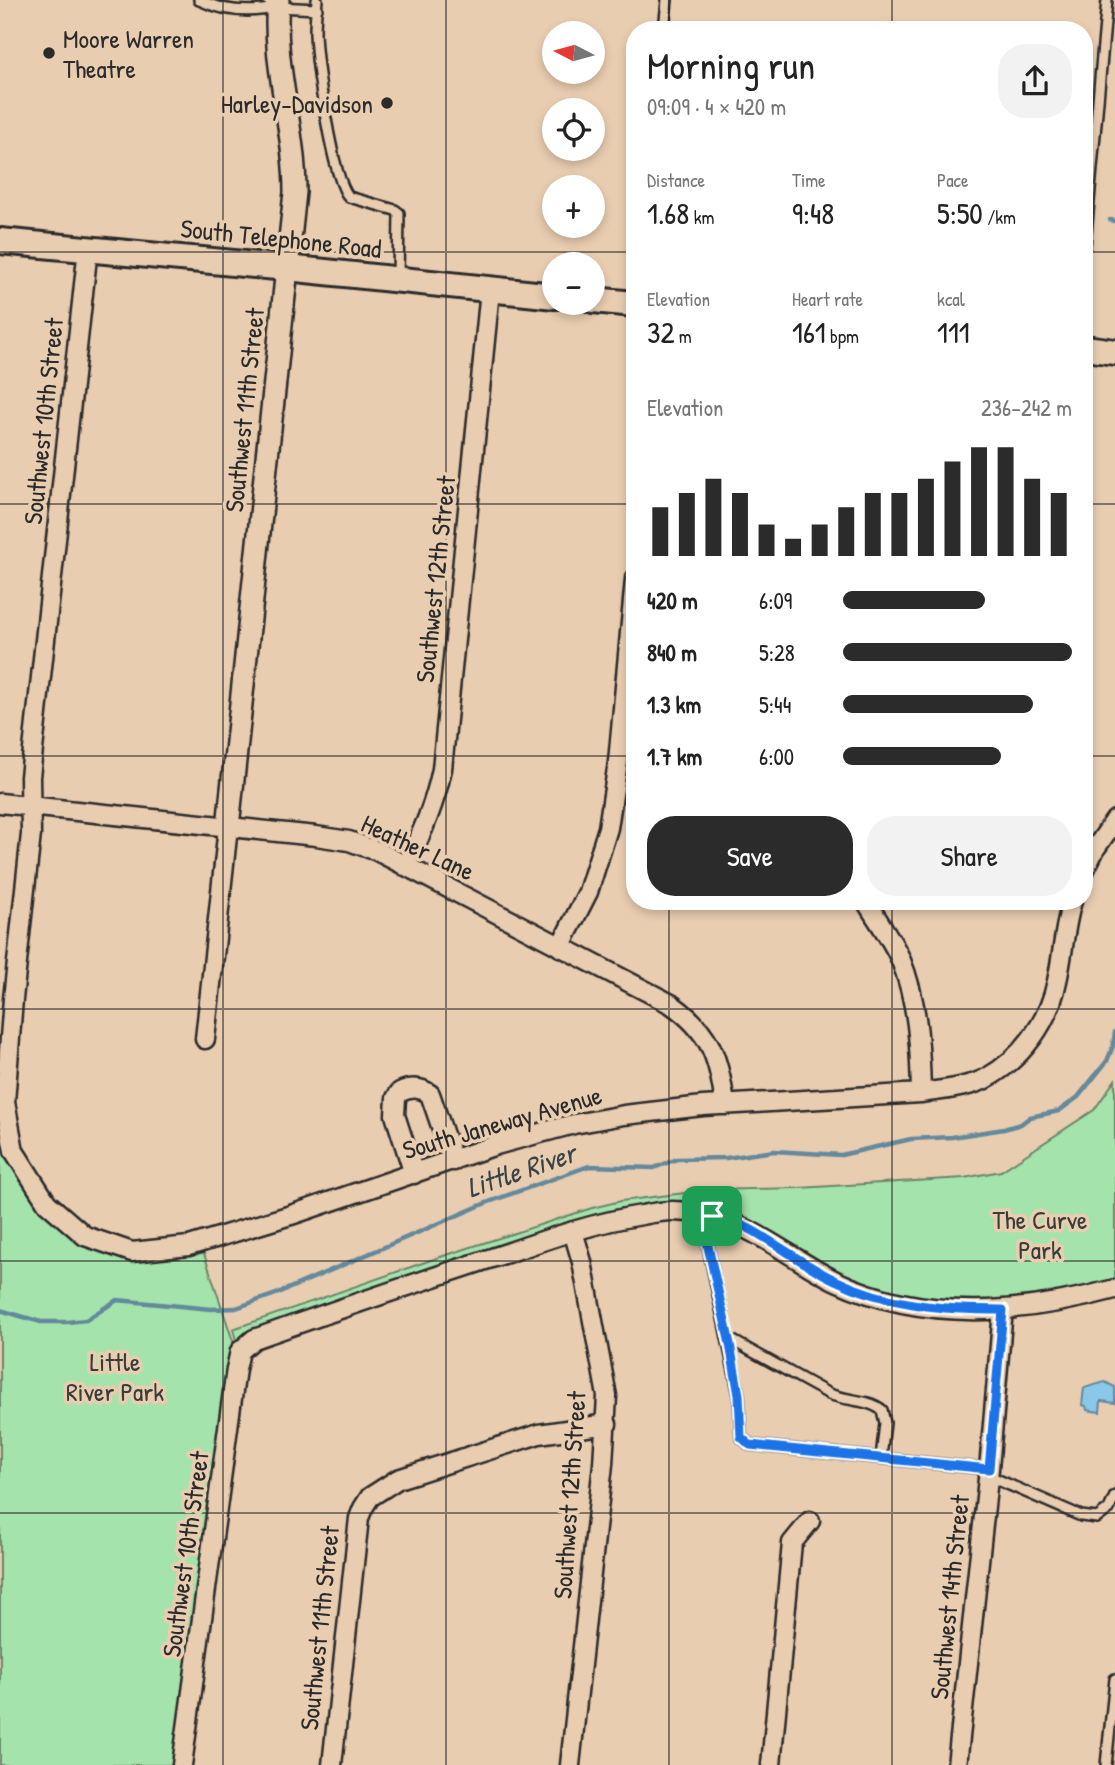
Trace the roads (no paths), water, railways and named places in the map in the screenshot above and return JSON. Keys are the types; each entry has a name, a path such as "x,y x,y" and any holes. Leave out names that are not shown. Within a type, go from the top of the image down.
{"main road":[{"name":"South Telephone Road","path":"0,241 542,295"},
{"path":"605,301 626,303"},
{"path":"1093,349 1115,352"}],"street":[{"name":"Southwest 11th Street","path":"228,827 295,192 295,164 276,48 274,2"},
{"name":"Southwest 10th Street","path":"7,1058 6,998 31,834 30,777 88,248"},
{"name":"Southwest 12th Street","path":"405,866 420,839 439,787 490,290"},
{"path":"561,947 588,892 608,828 618,762 626,676"},
{"name":"Heather Lane","path":"0,803 316,836 349,841 377,851 671,1004 689,1017 701,1029 718,1062 726,1105"},
{"path":"1093,843 1115,820"},
{"path":"205,1039 228,827"},
{"path":"871,910 899,956 911,990 918,1029 921,1093"},
{"name":"South Janeway Avenue","path":"7,1058 5,1102 14,1152 47,1203 85,1236 132,1252 189,1246 291,1215 496,1145 574,1124 624,1115 726,1105 921,1093 983,1079 1013,1058 1039,1028 1057,981 1070,910"},
{"path":"414,1174 394,1106 400,1092 408,1088 424,1090 430,1094 453,1161"},
{"path":"573,1231 627,1217 671,1211 712,1216 746,1227 834,1280 867,1294 896,1303 957,1311 1003,1310 1079,1298 1115,1289"},
{"name":"Southwest 10th Street","path":"182,1765 240,1351 254,1339 573,1231"},
{"name":"Southwest 12th Street","path":"570,1765 607,1424 604,1378 582,1262 573,1231"},
{"name":"Southwest 14th Street","path":"957,1765 989,1473 1003,1310"},
{"name":"Southwest 11th Street","path":"332,1765 359,1518 370,1497 398,1479 539,1434 607,1424"},
{"path":"771,1765 792,1543 810,1521"}],"lane":[{"path":"199,0 218,9 257,12 274,2 317,4 315,35 334,156 342,188 352,199 399,213 398,280"},
{"path":"665,21 667,0"},
{"path":"1093,157 1107,0"},
{"path":"712,1216 707,1242 739,1395 741,1437 750,1445 881,1458 989,1473 1081,1516 1097,1518 1108,1509 1115,1496"},
{"path":"729,1338 829,1394 845,1400 874,1403 882,1409 885,1423 881,1458"},
{"path":"1106,1765 1115,1679"}],"water":[{"path":"1105,1382 1115,1387 1115,1403 1101,1401 1100,1412 1087,1410 1086,1406 1082,1405 1084,1388"}],"waterway":[{"path":"1110,220 1115,221"},
{"name":"Little River","path":"0,1310 41,1322 67,1322 86,1320 117,1300 211,1309 236,1308 276,1294 486,1203 589,1166 654,1168 677,1159 726,1158 774,1151 841,1155 911,1139 952,1137 1004,1129 1021,1124 1030,1117 1059,1111 1078,1097 1107,1061 1115,1032"}],"place":[{"name":"Moore Warren Theatre","path":"49,53"},
{"name":"Harley-Davidson","path":"387,103"}],"park label":[{"name":"The Curve Park","path":"1040,1234"},
{"name":"Little River Park","path":"115,1376"}]}
